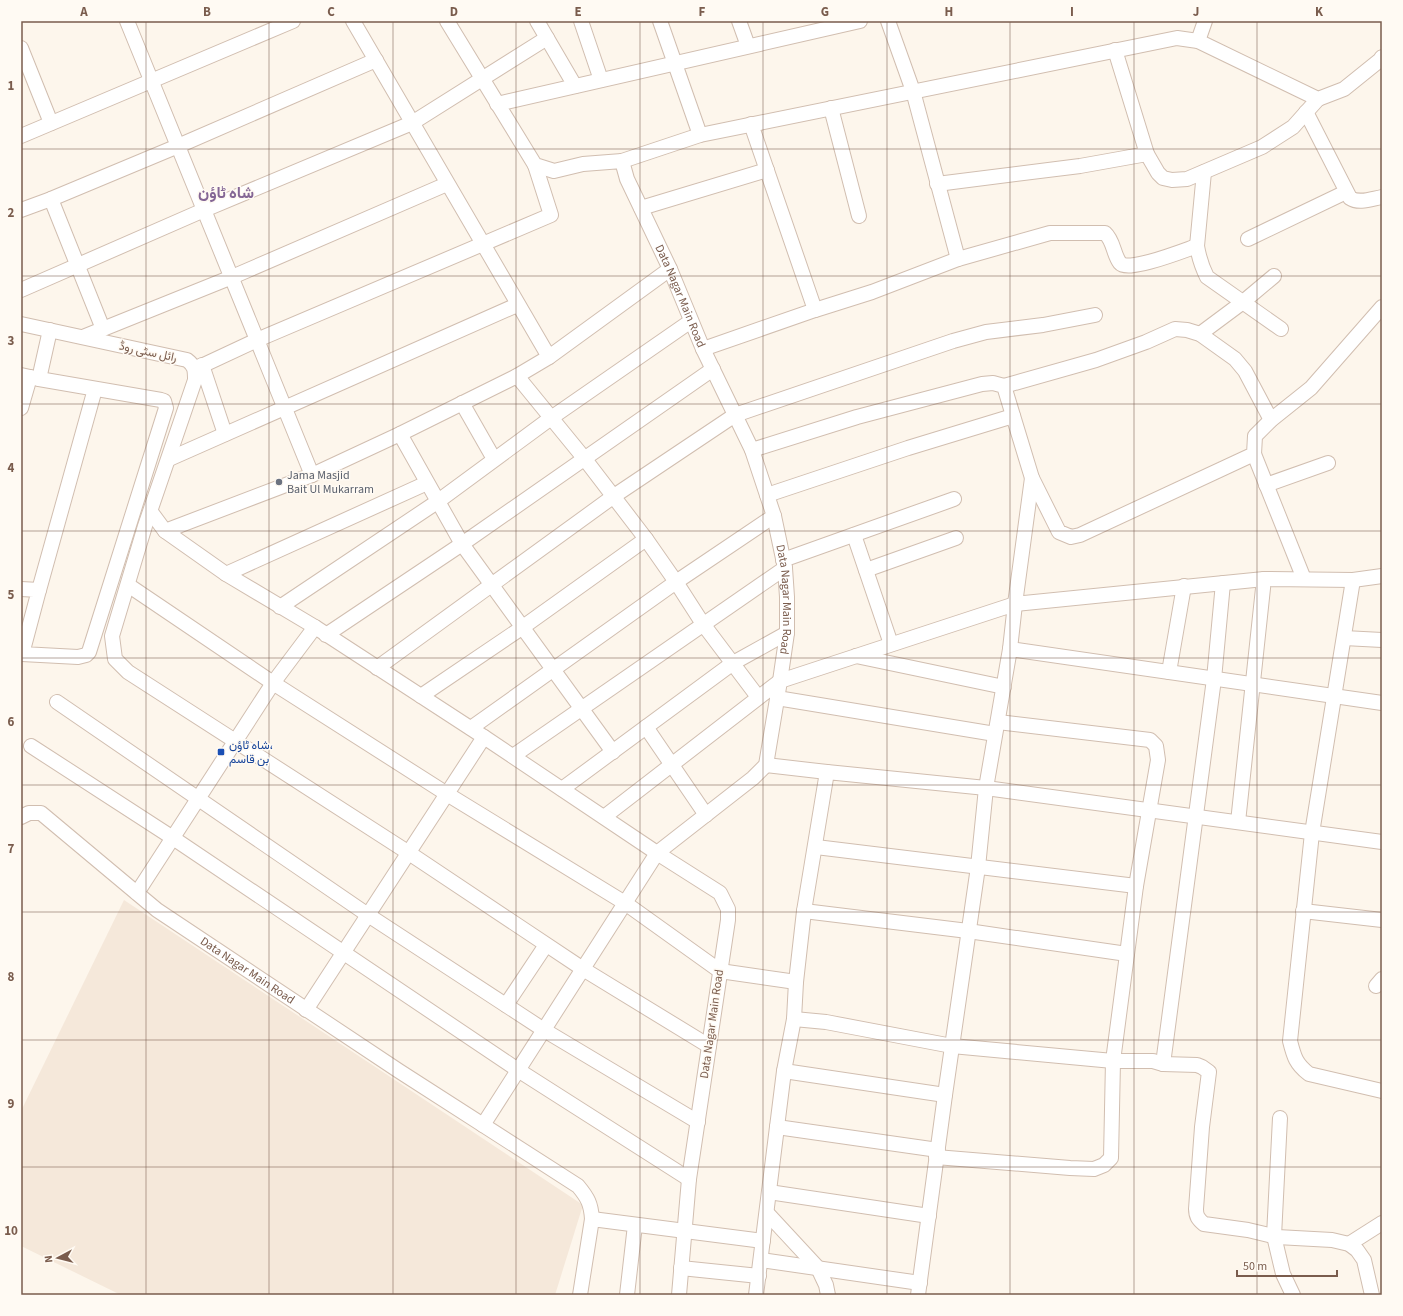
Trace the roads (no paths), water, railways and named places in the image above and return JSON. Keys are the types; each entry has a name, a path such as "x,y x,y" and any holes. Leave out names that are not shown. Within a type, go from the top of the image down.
{"street":[{"path":"127,21 312,475"},
{"path":"21,136 293,21"},
{"path":"353,21 517,305 549,357"},
{"path":"198,367 257,340 551,215 535,165 447,21"},
{"path":"537,21 575,86"},
{"path":"581,21 602,80"},
{"path":"660,21 700,135"},
{"path":"739,21 748,46"},
{"path":"497,104 748,46 819,25 860,21"},
{"path":"888,21 912,91 958,259"},
{"path":"1198,41 1205,21"},
{"path":"21,290 204,210 412,123 547,38"},
{"path":"535,165 554,171 582,164 622,161 700,135 1177,38 1198,41 1318,99"},
{"path":"21,48 51,123"},
{"path":"1116,50 1147,154 1158,173 1164,178 1172,180 1187,179 1262,147 1293,127 1318,99 1344,89 1382,57"},
{"path":"21,210 178,146 376,60"},
{"path":"831,108 859,216"},
{"path":"1306,112 1350,198 1354,201 1361,201 1382,197"},
{"path":"751,124 815,310"},
{"path":"937,184 1080,166 1147,154"},
{"name":"Data Nagar Main Road","path":"622,161 627,179 670,269 703,349 752,450 774,516 784,564 787,597 787,633 766,765"},
{"path":"641,208 767,170"},
{"path":"1204,172 1197,246 1198,256 1202,268 1207,277 1281,329"},
{"path":"83,337 232,277 448,184"},
{"path":"1248,239 1346,192"},
{"path":"51,199 103,329"},
{"path":"703,349 872,292 958,259 1050,233 1105,233 1110,237 1118,261 1122,266 1134,266 1149,262 1197,246"},
{"path":"165,530 312,475 518,376 549,357 670,269"},
{"path":"1200,334 1243,302 1274,276"},
{"path":"168,459 517,305"},
{"path":"1304,580 1254,454 1256,436 1271,420 1311,388 1382,307"},
{"path":"377,668 614,496 735,415 953,341 986,332 1043,325 1095,316"},
{"path":"280,607 437,502 551,418 691,321"},
{"name":"رائل سٹی روڈ","path":"21,324 187,360 198,367"},
{"path":"752,450 857,417 982,384 992,383 1004,386 1096,360 1146,342 1175,329 1187,330 1200,334 1235,359 1245,371 1271,420"},
{"path":"21,408 30,377 50,330"},
{"path":"198,367 225,434"},
{"path":"198,367 112,636 114,659 128,672 409,853 583,969 709,1046"},
{"path":"137,893 273,683 320,631 462,544 713,369"},
{"path":"518,376 614,496 676,582 703,624 758,697"},
{"path":"30,377 161,400 164,402 166,408 89,652 86,655 78,657 22,654 95,389"},
{"path":"1004,386 1032,478 1059,532 1071,537 1080,535 1254,454"},
{"path":"462,404 494,459"},
{"path":"767,495 908,448 1013,416"},
{"path":"400,434 426,483 462,544 613,752"},
{"path":"1266,485 1328,463"},
{"path":"761,1260 818,1268 919,1289 978,867 986,788 1010,649 1032,478"},
{"path":"226,574 426,483"},
{"path":"513,756 703,624 784,564 854,535 954,499"},
{"name":"Data Nagar Main Road","path":"151,512 165,530 226,574 320,631 471,728 657,853 720,893 725,900 728,909 728,920 689,1179 679,1295"},
{"path":"471,728 676,582 774,516"},
{"path":"854,535 891,644"},
{"path":"866,570 956,538"},
{"path":"421,696 523,627 646,539"},
{"path":"604,817 780,681 1015,604 1264,579 1353,580 1382,576"},
{"path":"1238,822 1264,579"},
{"path":"1353,580 1312,833 1290,1041 1294,1059 1301,1068 1309,1074 1382,1090"},
{"path":"1163,1064 1214,679 1223,583"},
{"path":"128,585 273,683 447,794 625,903 720,971 796,982"},
{"path":"1169,672 1184,586"},
{"path":"21,589 39,590"},
{"path":"562,789 733,663 787,633"},
{"path":"1344,638 1382,640"},
{"path":"1010,649 1382,704"},
{"path":"855,656 1004,687"},
{"path":"777,698 997,728 1150,740 1156,746 1158,760 1136,886 1113,1061 1111,1158 1104,1166 1094,1169 1070,1168 937,1154 777,1127"},
{"path":"57,702 368,915 544,1030 698,1122"},
{"path":"646,728 706,815"},
{"path":"306,1010 484,737"},
{"path":"31,746 173,838 343,954 518,1070 689,1179"},
{"path":"483,1125 657,853 753,778 766,765 986,788 1382,842"},
{"path":"756,1295 784,1071 794,1019 796,982 804,911 816,847 827,772"},
{"name":"Data Nagar Main Road","path":"21,817 29,813 41,813 157,910 399,1071 578,1186 588,1197 592,1208 592,1220 580,1295"},
{"path":"816,847 1136,886"},
{"path":"804,911 968,931 1127,954"},
{"path":"1303,911 1382,920"},
{"path":"506,1005 546,944"},
{"path":"794,1019 826,1022 952,1046 1113,1061 1197,1065 1202,1067 1208,1072 1196,1209 1199,1220 1204,1224 1248,1230 1274,1236 1332,1240 1349,1244 1357,1250 1364,1260 1372,1295"},
{"path":"784,1071 945,1095"},
{"path":"1280,1118 1274,1236 1284,1274 1293,1295"},
{"path":"769,1192 929,1216"},
{"path":"767,1213 818,1268 826,1285 828,1295"},
{"path":"592,1220 763,1241"},
{"path":"1349,1244 1382,1223"},
{"path":"627,1295 635,1225"},
{"path":"681,1268 759,1276"}],"place":[{"name":"Jama Masjid Bait Ul Mukarram","path":"279,482"},
{"name":"شاہ ٹاؤن، بن قاسم","path":"221,752"}],"district":[{"name":"شاہ ٹاؤن","path":"226,193"}]}
